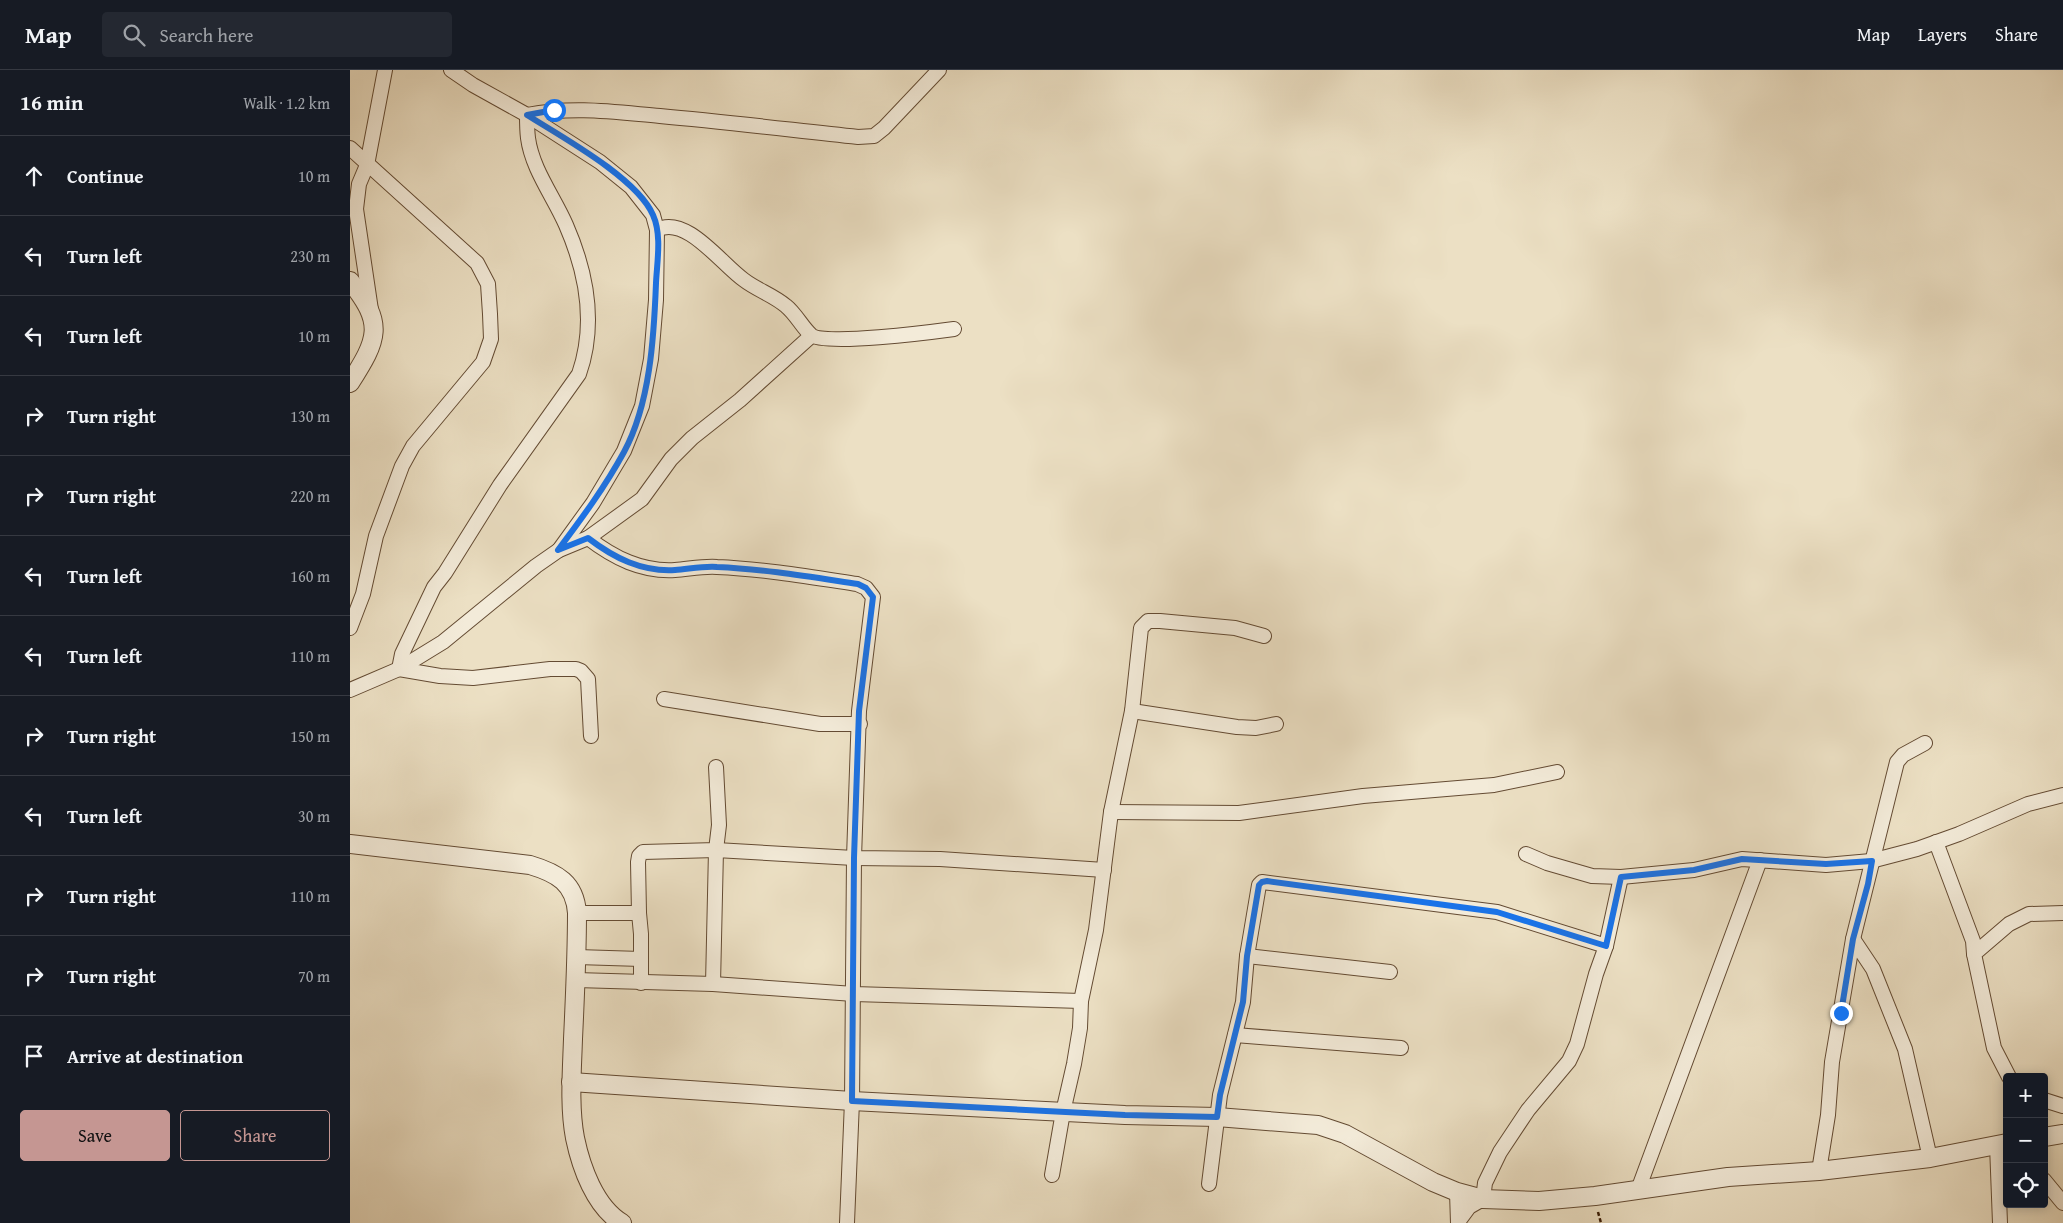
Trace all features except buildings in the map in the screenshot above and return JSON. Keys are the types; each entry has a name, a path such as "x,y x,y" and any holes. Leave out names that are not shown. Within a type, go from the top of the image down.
{"street":[{"path":"350,383 361,366 373,338 371,311 356,209 359,184 367,165 385,70"},
{"path":"451,70 473,85 527,115 600,162 631,187 653,215 657,230 656,300 651,359 642,406 624,451 593,503 558,550"},
{"path":"527,115 554,110 581,109 733,122 858,137 874,136 884,128 939,70"},
{"path":"399,669 402,654 434,587 445,573 505,479 579,374 584,359 589,324 584,277 566,226 534,161 528,138 527,115"},
{"path":"350,148 477,263 488,284 491,339 483,362 413,446 402,466 376,536 363,594 350,628"},
{"path":"657,230 664,226 672,226 681,228 696,238 744,280 787,307 811,336 826,340 954,329"},
{"path":"350,281 371,311"},
{"path":"350,690 399,669 444,642 558,550 588,538 642,499 671,459 692,438 740,400 811,336"},
{"path":"588,538 616,557 646,567 674,570 716,567 799,575 858,584 866,588 873,597 859,711 854,858 852,1101 846,1223"},
{"path":"1052,1175 1080,1028 1081,1001 1096,930 1111,812 1132,711 1141,628 1148,620 1235,628 1264,636"},
{"path":"399,669 440,676 473,678 550,669 576,669 581,671 588,679 591,736"},
{"path":"664,700 811,723 860,724"},
{"path":"1132,711 1237,727 1256,728 1276,724"},
{"path":"1818,1171 1828,1115 1832,1062 1853,939 1868,884 1872,861 1884,823 1897,762 1903,755 1925,743"},
{"path":"714,984 718,825 716,767"},
{"path":"1111,812 1239,813 1354,797 1494,785 1557,772"},
{"path":"1526,854 1547,863 1592,876 1621,877 1694,870 1742,859 1826,864 1872,861 1936,842 2028,804 2063,795"},
{"path":"1936,842 1973,941 1974,954 1994,1048 2006,1073"},
{"path":"350,844 530,865 547,870 559,877 570,889 576,899 577,913 571,1082 574,1137 589,1180 601,1203 614,1219 622,1223"},
{"path":"641,984 642,959 638,862 639,856 643,852 716,850 854,858 940,859 1104,870"},
{"path":"1638,1190 1760,860"},
{"path":"1458,1222 1469,1208 1483,1199 1491,1169 1507,1141 1528,1110 1569,1061 1585,1020 1596,974 1606,946 1621,877"},
{"path":"1209,1184 1220,1095 1243,1002 1247,956 1259,885 1262,882 1267,881 1497,912 1606,946"},
{"path":"577,913 639,913"},
{"path":"1974,954 2009,924 2029,914 2063,913"},
{"path":"1853,939 1873,969 1905,1049 1930,1158"},
{"path":"1247,956 1390,972"},
{"path":"576,957 642,959"},
{"path":"576,980 641,984 714,984 854,994 1081,1001"},
{"path":"1235,1035 1402,1048"},
{"path":"571,1082 852,1101 1063,1112 1217,1117 1318,1125 1333,1128 1433,1182 1457,1192 1483,1199 1539,1200 1638,1190 1728,1177 1818,1171 1930,1158 2002,1144 2000,1223"},
{"path":"2048,1101 2063,1106"},
{"path":"2048,1136 2063,1134"},
{"path":"2048,1185 2063,1203"},
{"path":"1457,1192 1458,1222"}],"route":[{"path":"554,110 527,115 600,162 631,187 642,198 653,215 658,243 651,359 642,406 624,451 593,503 558,550 588,538 602,549 637,566 674,570 716,567 799,575 858,584 866,588 873,597 865,649 859,711 854,858 852,1101 1125,1115 1217,1117 1220,1095 1243,1002 1247,956 1259,885 1267,881 1497,912 1606,946 1621,877 1694,870 1742,859 1826,864 1872,861 1860,918 1853,939 1841,1013"}]}
